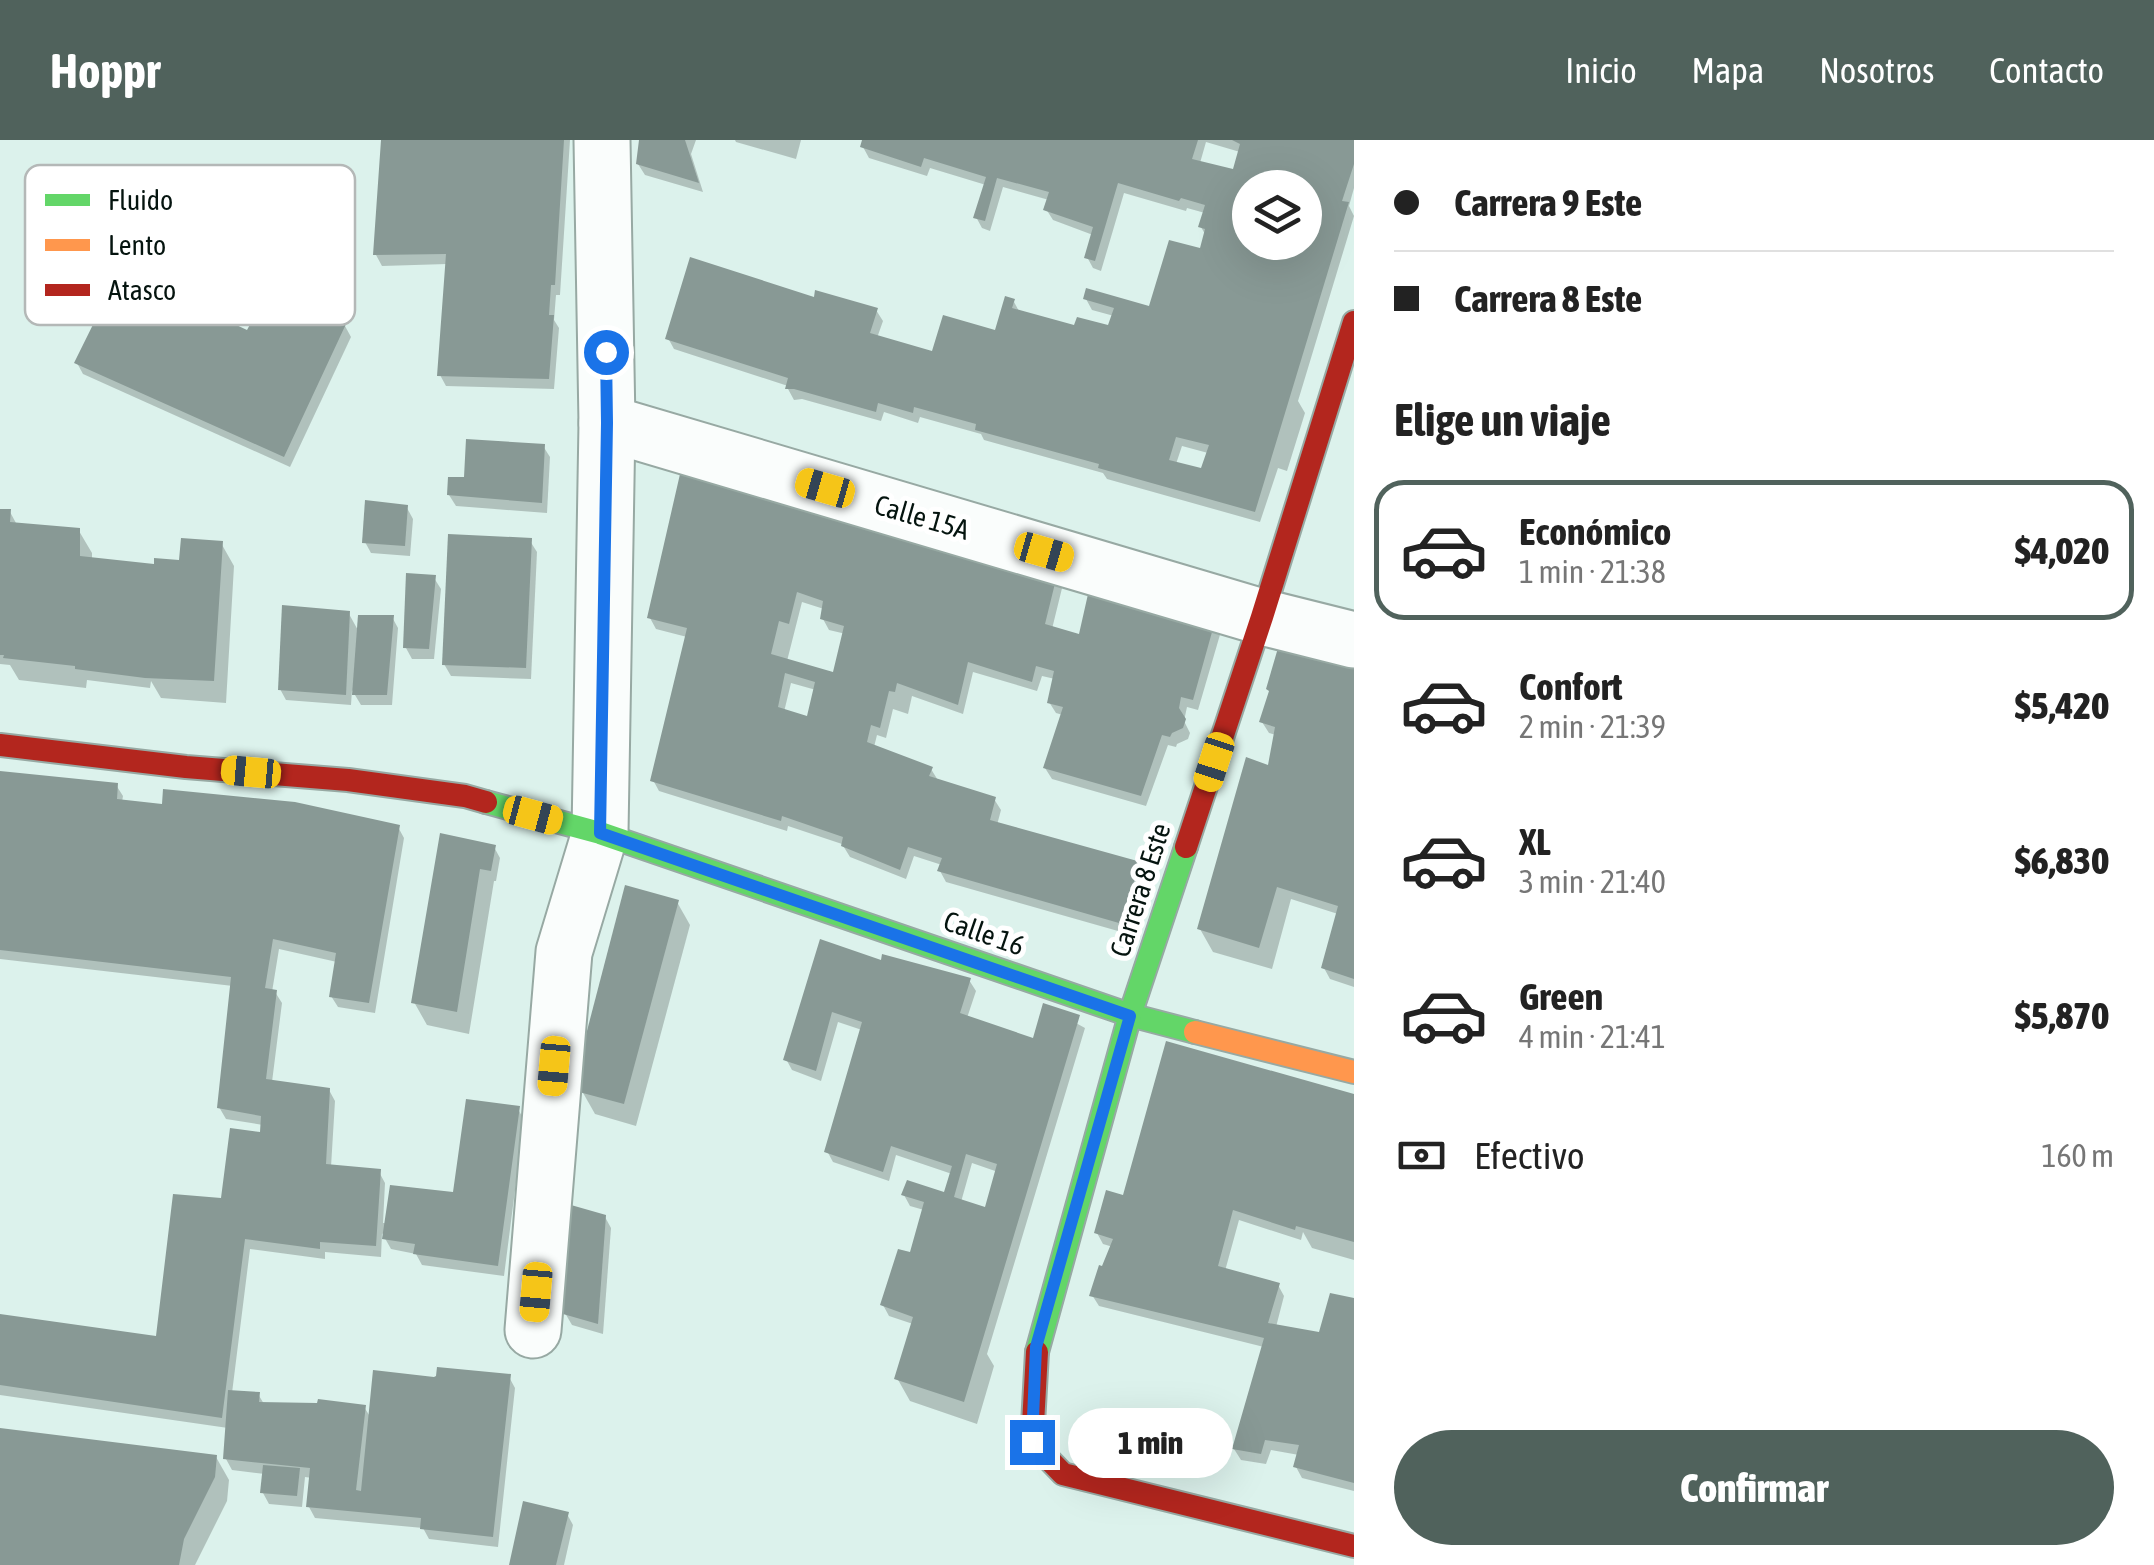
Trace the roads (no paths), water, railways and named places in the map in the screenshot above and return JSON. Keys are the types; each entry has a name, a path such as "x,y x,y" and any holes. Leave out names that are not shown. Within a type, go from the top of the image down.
{"street":[{"path":"533,1330 564,952 600,833 607,423 602,140"},
{"name":"Carrera 8 Este","path":"1354,322 1262,617 1130,1016 1036,1347 1032,1442 1063,1474 1354,1546"},
{"name":"Calle 15A","path":"607,423 1262,617 1354,640"},
{"name":"Calle 16","path":"0,745 186,767 348,780 466,796 600,833 1130,1016 1354,1072"}]}
